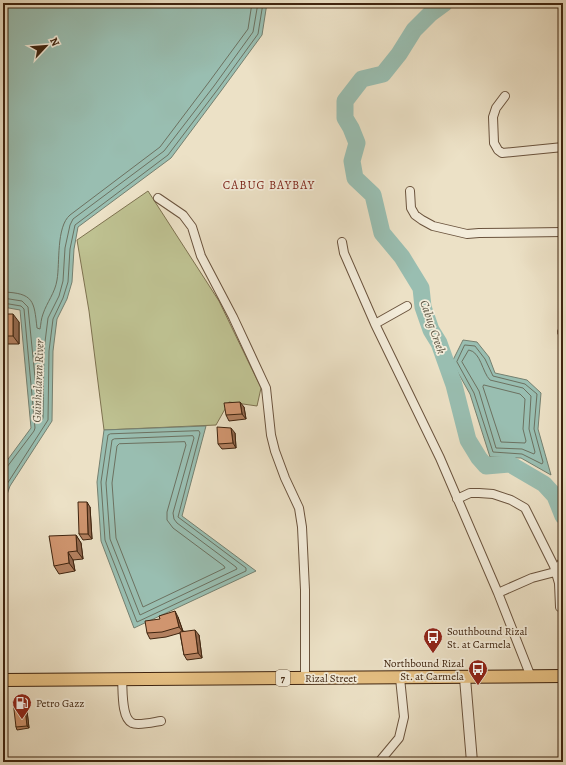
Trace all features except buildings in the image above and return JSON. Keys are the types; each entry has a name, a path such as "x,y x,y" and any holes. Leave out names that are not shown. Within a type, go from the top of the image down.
{"main road":[{"name":"Rizal Street","path":"3,680 465,678 563,676"}],"street":[{"path":"505,96 496,108 493,117 493,141 498,150 502,153 563,147"},
{"path":"410,190 411,208 415,215 433,226 467,234 502,232 563,232"},
{"path":"158,198 183,214 192,227 201,256 233,317 266,388 271,435 275,451 285,478 299,508 302,527 304,583 304,678"},
{"path":"342,242 344,253 375,324 440,458 456,499 498,593 531,677"},
{"path":"375,324 407,306"},
{"path":"456,499 470,493 493,494 525,508 554,566 559,583 560,607"},
{"path":"498,593 532,578 555,572 563,561"},
{"path":"379,762 399,738 401,731 404,717 400,678"},
{"path":"465,678 472,762"},
{"path":"122,679 124,711 128,720 136,724 160,721"}],"green space":[{"path":"148,191 219,301 261,388 257,406 229,402 216,425 104,430 89,311 77,240"}],"water":[{"name":"Guinhalaran River","path":"3,3 267,3 262,35 171,158 78,227 74,249 72,282 67,299 57,319 53,351 52,421 10,486 3,506 3,466 31,428 20,310 3,307"},
{"path":"463,340 477,342 489,357 495,373 527,380 541,393 538,429 551,475 521,458 490,457 470,394 452,362"},
{"path":"206,426 182,516 256,571 134,628 101,541 97,482 104,430"}],"waterway":[{"name":"Cabug Creek","path":"445,3 430,14 414,30 399,54 383,74 362,79 345,101 345,118 357,143 352,161 355,178 373,195 382,233 402,257 421,288 423,307 431,330 439,343 454,385 468,440 479,458 486,466 510,464 544,484 555,496 563,516"}],"place":[{"name":"Southbound Rizal St. at Carmela","path":"433,654"},
{"name":"Northbound Rizal St. at Carmela","path":"478,686"},
{"name":"Petro Gazz","path":"22,720"}],"district":[{"name":"CABUG BAYBAY","path":"269,185"}]}
